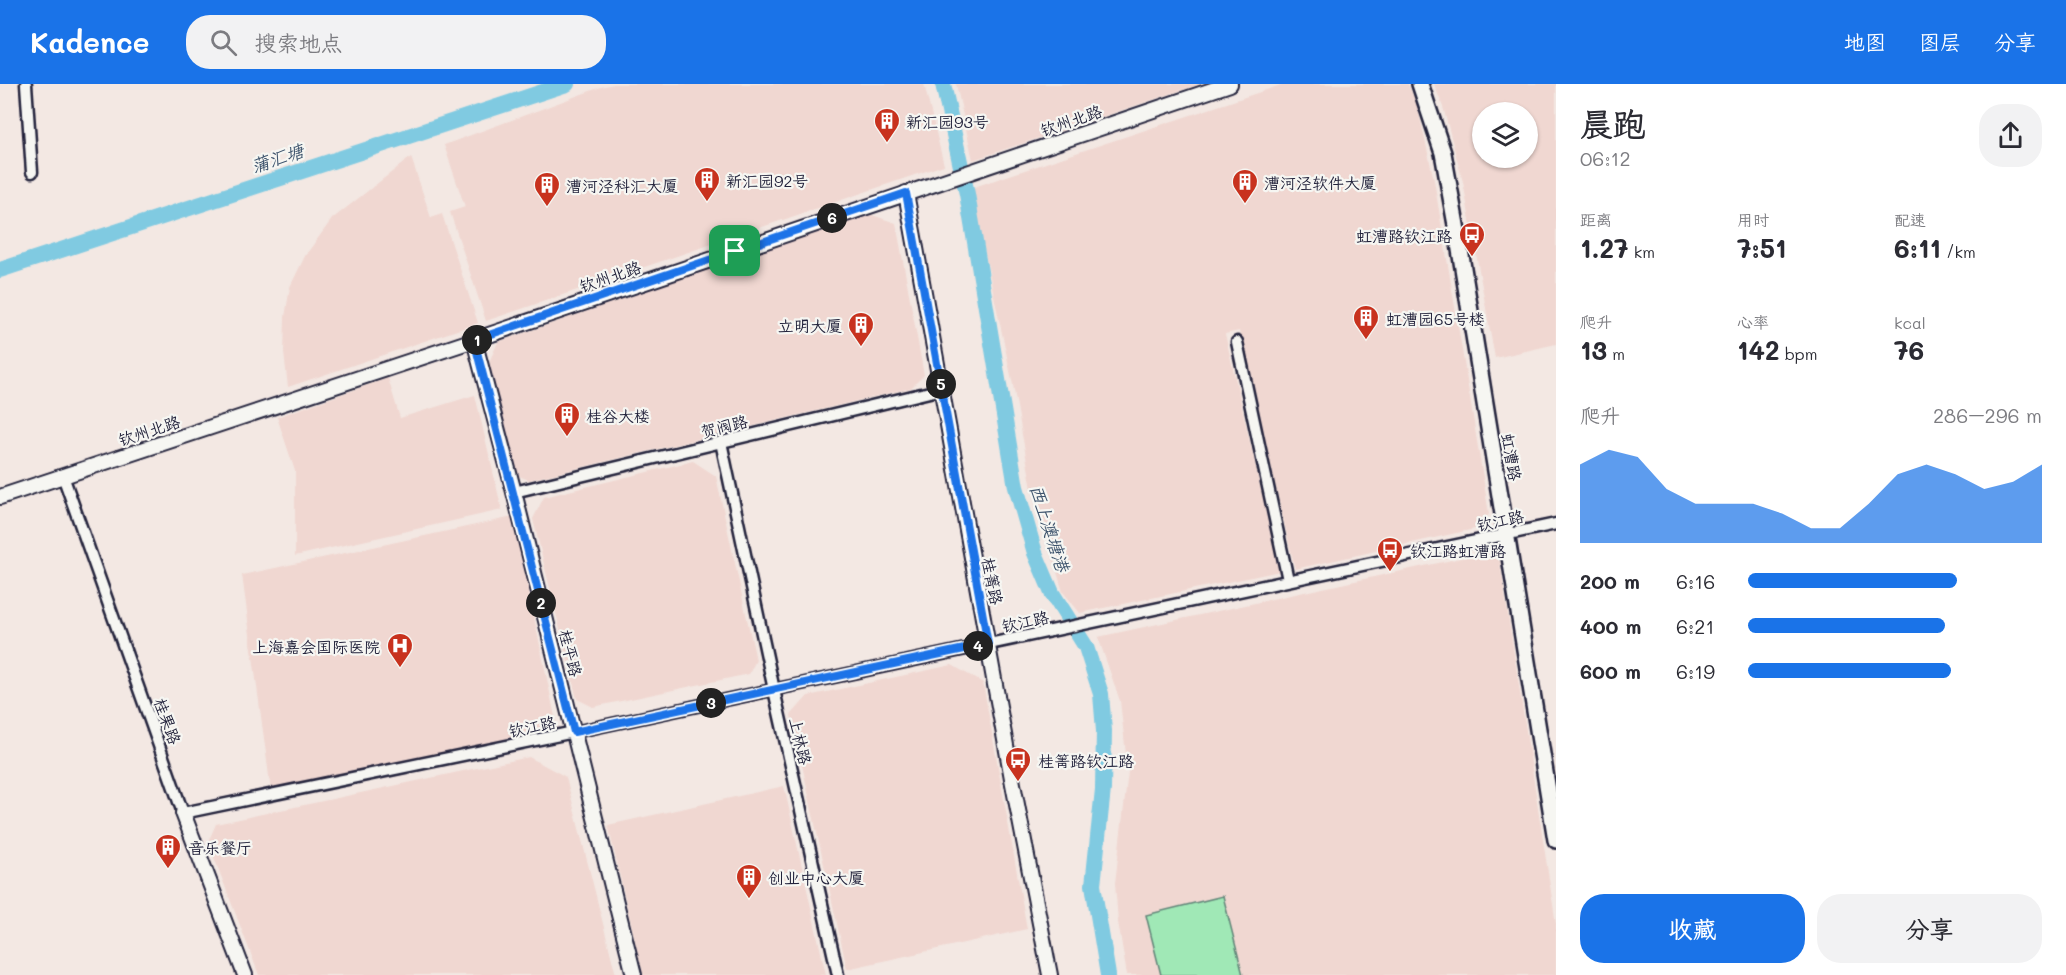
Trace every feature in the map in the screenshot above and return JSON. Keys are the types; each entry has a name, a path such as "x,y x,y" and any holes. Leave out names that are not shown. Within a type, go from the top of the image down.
{"main road":[{"name":"虹漕路","path":"1420,84 1443,153 1452,200 1556,840"}],"street":[{"path":"26,84 32,172"},
{"name":"钦州北路","path":"0,497 474,340 1230,84"},
{"name":"桂箐路","path":"906,193 1050,975"},
{"name":"桂平路","path":"474,340 634,975"},
{"path":"1237,342 1288,580"},
{"name":"贺阀路","path":"514,492 942,389"},
{"name":"上林路","path":"721,442 838,975"},
{"name":"桂果路","path":"63,476 183,813 245,975"},
{"name":"钦江路","path":"183,813 1556,524"}],"shaded area":[{"path":"614,84 924,84 944,165 486,321 450,212 465,207 444,145"},
{"path":"956,84 1200,84 973,160"},
{"path":"1284,84 1408,84 1417,104 1434,180 1489,514 1479,528 1295,569 1239,331 1225,334 1280,571 1080,613 1063,592 1032,489 1013,385 971,188"},
{"path":"1434,84 1556,84 1556,344 1495,358 1463,182 1443,107"},
{"path":"411,157 431,218 442,214 478,323 288,387 284,353 285,317 290,287 305,256 332,219"},
{"path":"869,214 896,223 924,375 911,388 529,480 519,476 502,419 489,362 498,342"},
{"path":"388,378 400,418 475,395 502,510 295,556 295,471 277,417"},
{"path":"693,461 716,476 756,660 749,674 593,707 577,699 533,519 544,497"},
{"name":"上海嘉会国际医院","path":"513,517 558,731 271,791 242,575"},
{"path":"1498,550 1556,924 1556,975 1127,975 1118,922 1115,883 1128,772 1120,701 1098,637"},
{"path":"952,665 983,683 1027,929 847,969 791,715 808,696"},
{"path":"529,757 566,777 616,975 259,975 208,842 216,824"},
{"path":"784,786 826,975 643,975 608,825"}],"green space":[{"path":"1223,896 1243,975 1161,975 1146,915"}],"waterway":[{"name":"蒲汇塘","path":"0,270 567,84"},
{"name":"西上澳塘港","path":"943,84 967,194 1016,487 1035,553 1052,593 1086,647 1101,694 1104,731 1103,789 1093,885 1108,975"}],"place":[{"name":"新汇园93号","path":"887,144"},
{"name":"新汇园92号","path":"707,203"},
{"name":"漕河泾软件大厦","path":"1245,205"},
{"name":"漕河泾科汇大厦","path":"547,208"},
{"name":"虹漕路钦江路","path":"1472,258"},
{"name":"虹漕园65号楼","path":"1366,341"},
{"name":"立明大厦","path":"861,348"},
{"name":"桂谷大楼","path":"567,438"},
{"name":"钦江路虹漕路","path":"1390,573"},
{"name":"上海嘉会国际医院","path":"400,669"},
{"name":"桂箐路钦江路","path":"1018,783"},
{"name":"音乐餐厅","path":"168,870"},
{"name":"创业中心大厦","path":"749,900"}],"route":[{"path":"906,193 988,644 574,732 474,340 735,251 906,193"}]}
